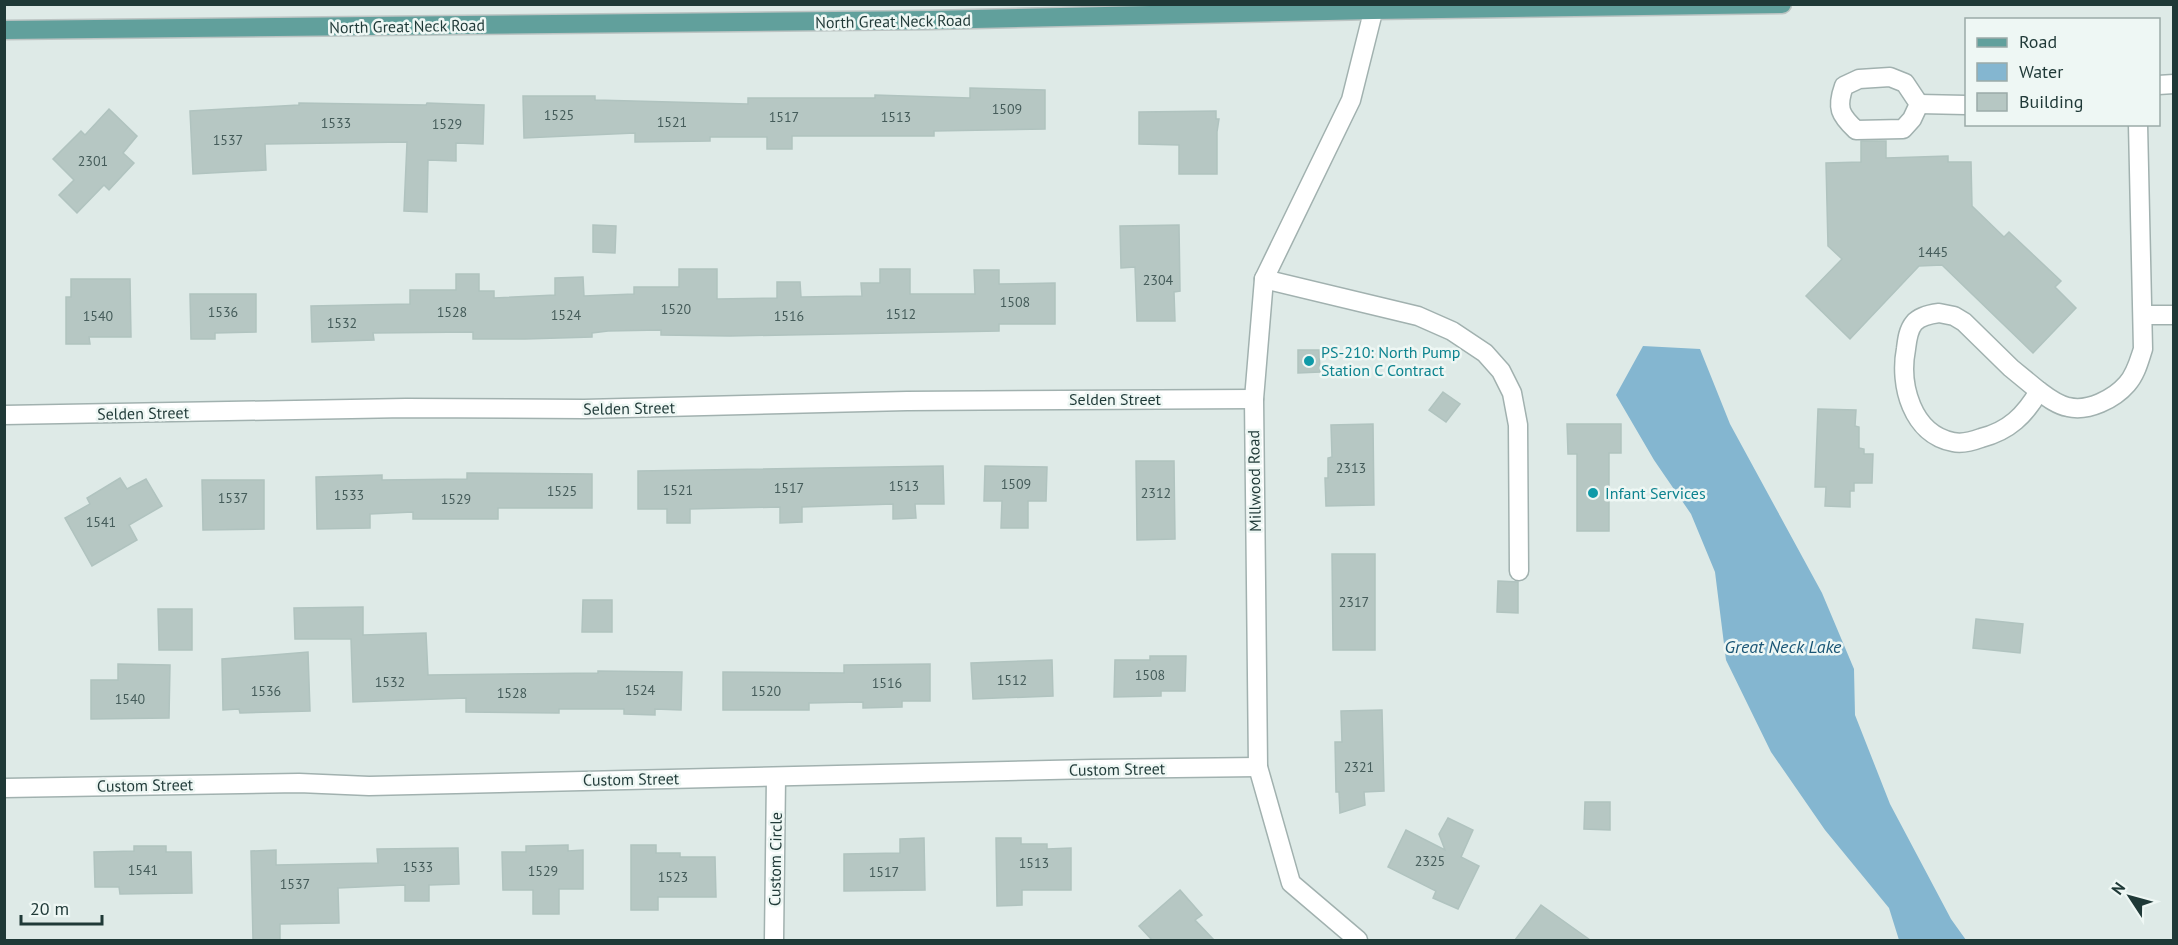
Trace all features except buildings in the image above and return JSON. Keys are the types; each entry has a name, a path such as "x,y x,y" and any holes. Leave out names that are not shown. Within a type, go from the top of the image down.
{"main road":[{"name":"North Great Neck Road","path":"4,30 931,20 1374,7 1782,4"}],"street":[{"name":"Millwood Road","path":"1358,940 1291,883 1258,767 1254,399 1264,279 1351,100 1374,7"},
{"path":"1919,104 1965,105"},
{"path":"2039,391 2029,408 2012,425 1993,435 1971,441 1954,442 1936,435 1920,422 1910,404 1904,380 1904,359 1909,334 1914,322 1927,315 1939,313 1954,316 1964,322 2011,368 2039,391 2068,407 2080,408 2097,404 2112,397 2128,383 2137,369 2143,349 2138,126"},
{"path":"1264,279 1418,316 1460,336 1485,353 1501,371 1512,393 1518,425 1520,571"},
{"path":"2143,315 2174,315"},
{"name":"Selden Street","path":"4,415 406,408 584,409 907,401 1254,399"},
{"name":"Custom Street","path":"4,788 299,783 369,786 1258,767"},
{"name":"Custom Circle","path":"774,940 776,777"}],"water":[{"name":"Great Neck Lake","path":"1643,346 1700,349 1730,424 1822,593 1854,669 1855,715 1890,804 1951,919 1966,940 1899,940 1889,908 1825,830 1771,752 1726,660 1715,572 1691,514 1654,460 1616,395"}],"place":[{"name":"PS-210: North Pump Station C Contract","path":"1309,361"},
{"name":"Infant Services","path":"1593,493"}]}
